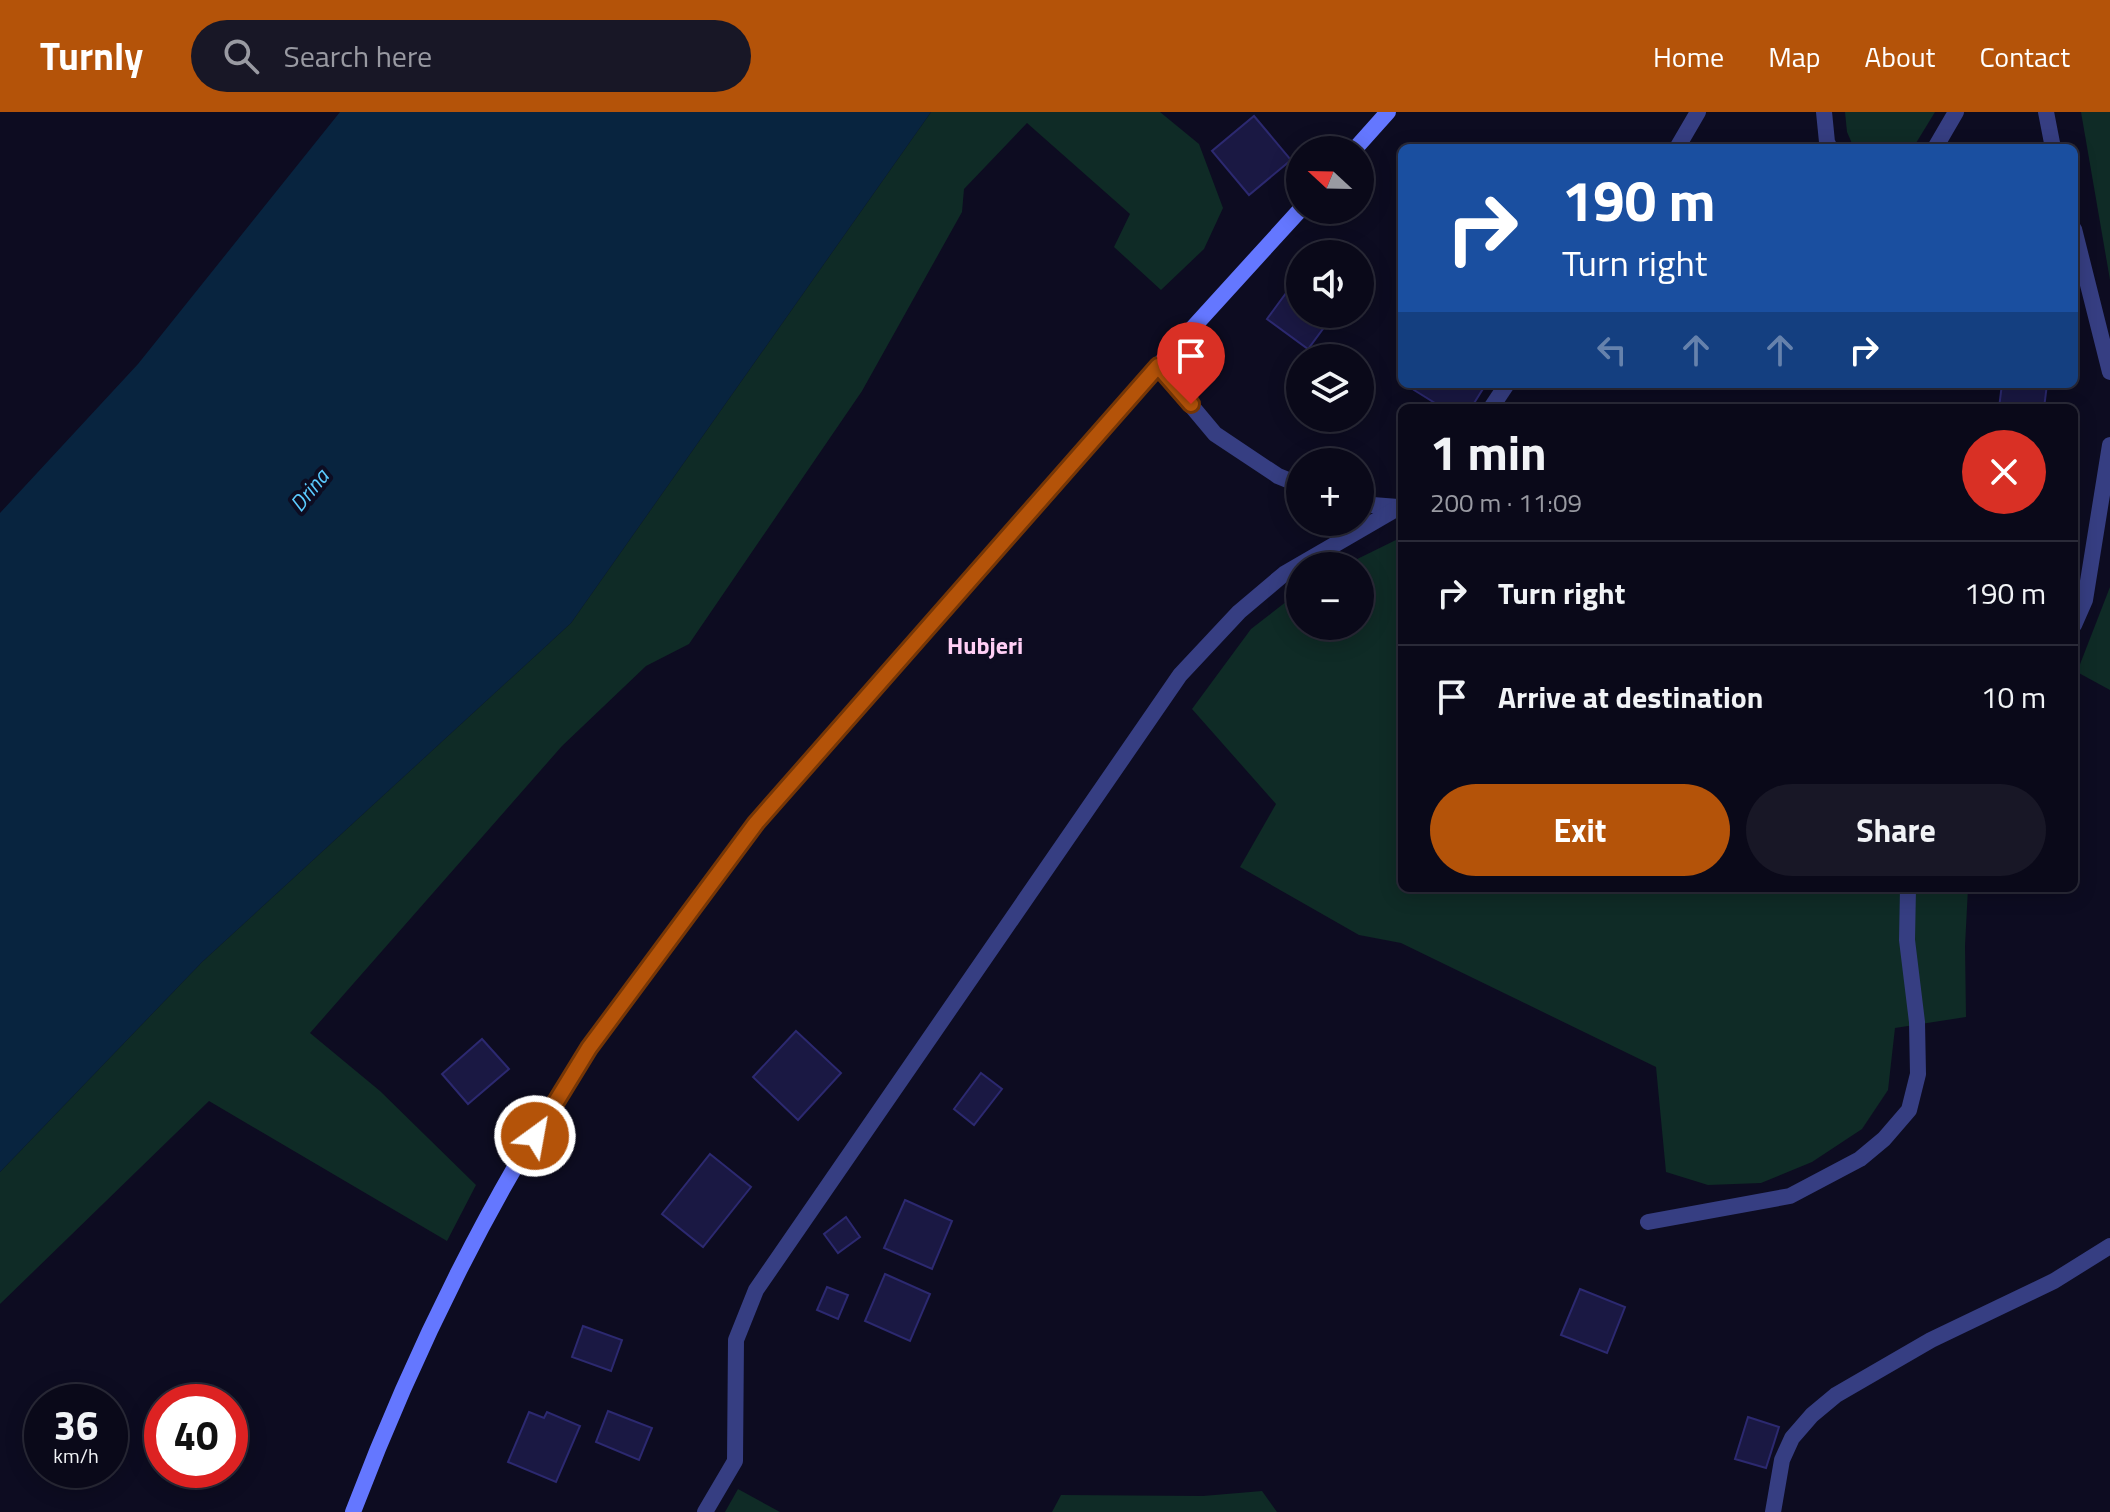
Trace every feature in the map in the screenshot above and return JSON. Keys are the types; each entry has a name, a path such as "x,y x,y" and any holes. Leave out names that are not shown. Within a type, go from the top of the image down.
{"street":[{"path":"1367,136 1388,112"},
{"path":"1679,144 1698,112"},
{"path":"1824,112 1828,144"},
{"path":"1937,144 1956,112"},
{"path":"2046,112 2052,144"},
{"path":"353,1512 419,1354 458,1274 521,1159 589,1048 756,823 1158,366 1287,224"},
{"path":"2078,245 2110,372"},
{"path":"1158,366 1215,434 1286,479"},
{"path":"2078,616 2085,600 2110,445"},
{"path":"1374,505 1398,507"},
{"path":"705,1512 735,1461 736,1340 756,1290 1180,675 1239,612 1284,574 1398,508"},
{"path":"1648,1222 1790,1196 1860,1159 1884,1139 1909,1110 1918,1074 1917,1022 1907,940 1908,892"},
{"path":"1773,1512 1782,1460 1792,1438 1812,1415 1836,1395 1931,1340 2054,1281 2110,1246"}],"green space":[{"path":"931,112 1160,112 1199,144 1223,208 1204,249 1161,290 1114,247 1130,214 1027,123 964,189 962,212 862,391 689,644 646,666 562,746 310,1033 380,1091 476,1185 447,1241 209,1101 0,1304 0,1172 202,962 571,623"},
{"path":"1845,112 1935,112 1915,144 1852,144 1847,132"},
{"path":"2081,112 2110,112 2110,280"},
{"path":"1398,539 1398,892 1968,892 1966,1017 1895,1028 1888,1090 1862,1129 1812,1162 1761,1183 1708,1185 1666,1172 1656,1067 1401,943 1359,935 1240,867 1276,804 1192,709 1251,629 1286,602 1286,640 1374,640 1374,552 1371,552"},
{"path":"2110,587 2110,690 2078,673"},
{"path":"738,1489 780,1512 725,1512"},
{"path":"1262,1491 1277,1512 1052,1512 1061,1495 1203,1496"}],"water":[{"name":"Drina","path":"340,112 931,112 571,623 202,962 0,1172 0,513 138,364"}],"building":[{"path":"1254,116 1286,154 1286,164 1249,195 1212,151"},
{"path":"1286,293 1286,328 1324,328 1312,344 1301,344 1267,319"},
{"path":"1484,388 1474,404 1437,404 1414,390"},
{"path":"2002,388 2046,388 2044,404 2000,404"},
{"path":"796,1031 841,1073 798,1120 753,1077"},
{"path":"482,1039 509,1069 468,1104 442,1074"},
{"path":"981,1073 1002,1089 974,1125 954,1109"},
{"path":"710,1154 751,1187 703,1247 662,1214"},
{"path":"905,1200 952,1221 932,1269 884,1248"},
{"path":"846,1217 860,1237 838,1253 824,1234"},
{"path":"885,1274 930,1294 910,1341 865,1321"},
{"path":"827,1287 848,1295 838,1319 817,1310"},
{"path":"1580,1289 1625,1307 1607,1353 1561,1335"},
{"path":"583,1326 622,1340 611,1371 572,1357"},
{"path":"608,1411 652,1428 639,1460 596,1442"},
{"path":"529,1412 544,1418 547,1412 580,1426 556,1482 508,1462"},
{"path":"1748,1417 1779,1427 1766,1468 1735,1459"}],"district":[{"name":"Hubjeri","path":"985,646"}],"route":[{"path":"535,1136 589,1048 756,823 1158,366 1191,404"}]}
